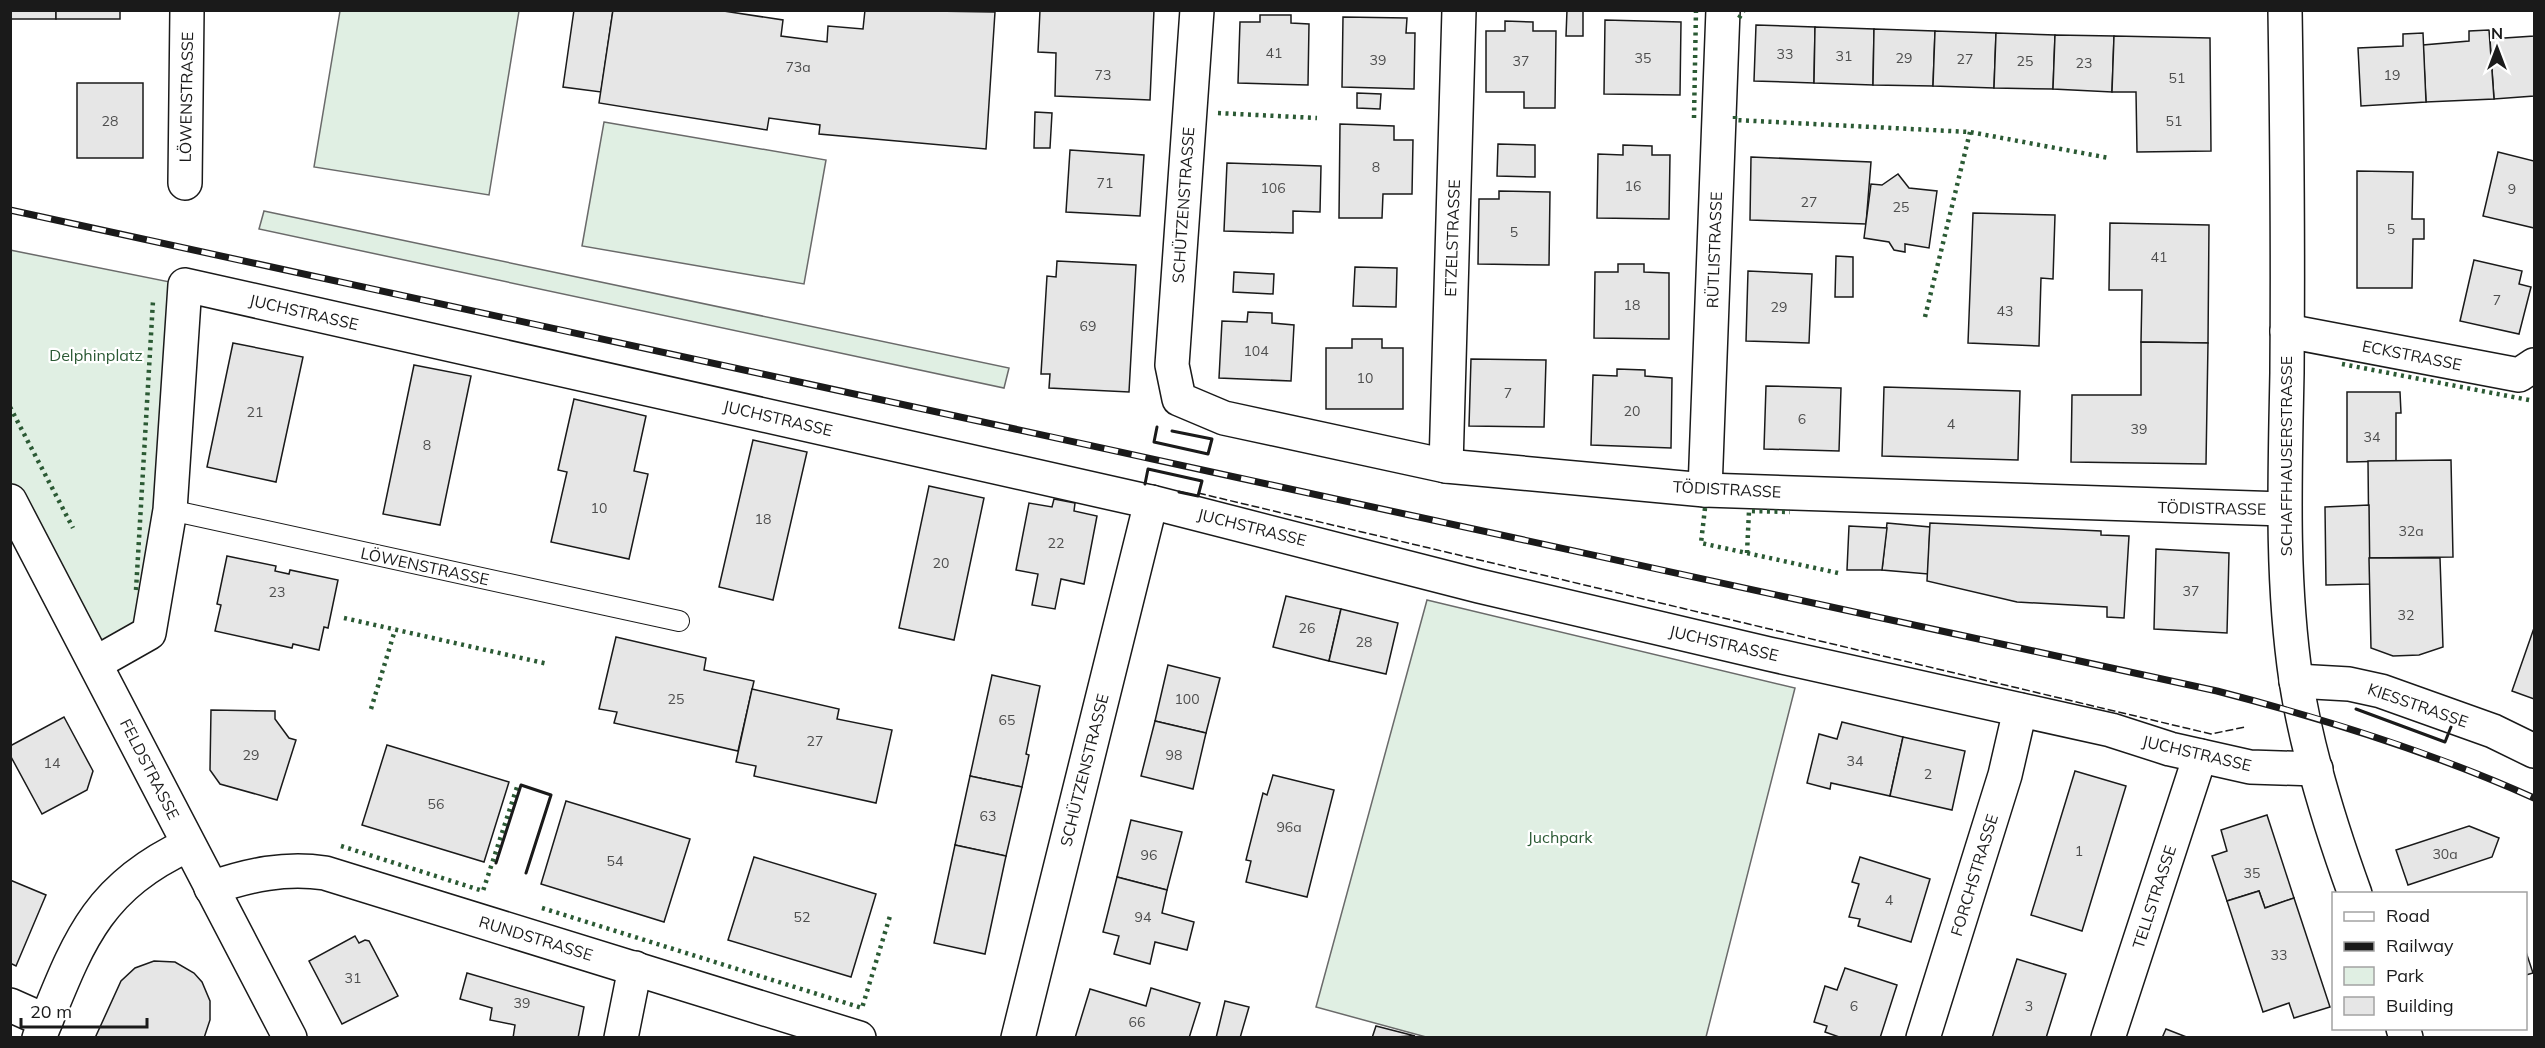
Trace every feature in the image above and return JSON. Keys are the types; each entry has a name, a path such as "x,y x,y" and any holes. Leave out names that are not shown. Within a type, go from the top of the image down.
{"street":[{"name":"LÖWENSTRASSE","path":"185,183 187,10"},
{"name":"SCHÜTZENSTRASSE","path":"1179,399 1172,365 1197,10"},
{"name":"ETZELSTRASSE","path":"1446,466 1459,10"},
{"name":"RÜTLISTRASSE","path":"1705,490 1723,10"},
{"name":"SCHAFFHAUSERSTRASSE","path":"2285,10 2288,211 2284,509 2287,604 2296,681 2316,769 2339,850 2354,892"},
{"name":"JUCHSTRASSE","path":"170,510 185,285 1151,502 1503,591 2110,730 2154,745 2200,756 2250,767 2316,769"},
{"name":"ECKSTRASSE","path":"2287,331 2519,375 2535,365"},
{"name":"TÖDISTRASSE","path":"1179,399 1224,418 1446,466 1705,490 2284,509"},
{"name":"FELDSTRASSE","path":"10,501 290,1038"},
{"name":"SCHÜTZENSTRASSE","path":"1018,1038 1151,502"},
{"path":"96,663 149,633 170,510"},
{"name":"KIESSTRASSE","path":"2296,681 2349,684 2381,691 2493,731 2535,751"},
{"name":"FORCHSTRASSE","path":"1923,1038 2005,775 2020,710"},
{"name":"TELLSTRASSE","path":"2108,1038 2200,756"},
{"path":"10,1005 43,1029 82,939 100,910 140,870 188,844"},
{"name":"RUNDSTRASSE","path":"211,888 270,872 309,870 325,873 859,1038"},
{"path":"621,1038 635,968"}],"lane":[{"name":"LÖWENSTRASSE","path":"170,510 679,621"}],"green space":[{"path":"340,11 519,11 489,195 314,167"},
{"path":"604,122 826,160 804,284 582,246"},
{"path":"264,211 1009,368 1004,388 259,229"},
{"name":"Delphinplatz","path":"10,250 185,285 149,633 96,663 11,501"},
{"name":"Juchpark","path":"1427,600 1795,688 1706,1037 1426,1037 1316,1007"}],"building":[{"path":"10,10 56,10 56,19 10,19"},
{"path":"56,10 120,10 120,19 56,19"},
{"path":"574,10 613,10 601,92 563,87"},
{"path":"613,10 717,10 783,20 781,36 827,42 828,26 863,29 865,10 995,12 986,149 819,134 820,125 769,118 767,130 599,103"},
{"path":"1040,10 1154,10 1150,100 1055,96 1056,53 1038,52"},
{"path":"1567,10 1583,10 1583,36 1566,36"},
{"path":"1260,15 1291,15 1291,23 1309,24 1308,85 1238,83 1240,22 1260,22"},
{"path":"1343,17 1407,18 1406,33 1415,33 1414,89 1342,87"},
{"path":"1605,20 1681,22 1680,95 1604,94"},
{"path":"1505,21 1533,22 1533,31 1556,31 1555,108 1524,108 1524,92 1486,92 1486,31 1505,31"},
{"path":"1756,25 1815,27 1814,83 1754,81"},
{"path":"1815,27 1874,29 1873,85 1814,83"},
{"path":"1874,29 1935,31 1933,86 1873,85"},
{"path":"2489,30 2494,99 2426,102 2423,45 2469,41 2469,31"},
{"path":"1935,31 1996,33 1994,88 1933,86"},
{"path":"1996,33 2055,35 2053,89 1994,88"},
{"path":"2423,33 2426,102 2361,106 2358,48 2403,46 2403,34"},
{"path":"2055,35 2114,36 2112,92 2053,89"},
{"path":"2114,36 2210,38 2211,151 2137,152 2136,92 2112,92"},
{"path":"2534,36 2534,96 2494,99 2490,39"},
{"path":"77,83 143,83 143,158 77,158"},
{"path":"1357,93 1381,94 1380,109 1357,108"},
{"path":"1035,112 1052,113 1050,148 1034,148"},
{"path":"1340,124 1394,126 1394,140 1413,140 1412,194 1383,194 1382,218 1339,218"},
{"path":"1498,144 1535,145 1535,177 1497,176"},
{"path":"1623,145 1652,146 1652,155 1670,155 1669,219 1597,218 1598,154 1623,155"},
{"path":"1070,150 1144,155 1140,216 1066,212"},
{"path":"2498,152 2534,161 2534,228 2483,216"},
{"path":"1751,157 1871,162 1866,224 1750,220"},
{"path":"1227,163 1321,166 1320,212 1293,211 1293,233 1224,231"},
{"path":"2357,171 2413,172 2412,219 2424,219 2424,239 2413,239 2412,288 2357,288"},
{"path":"1898,174 1909,188 1937,191 1929,248 1905,244 1905,252 1894,250 1889,242 1864,238 1871,184 1882,185"},
{"path":"1499,191 1550,192 1549,265 1478,264 1479,199 1499,199"},
{"path":"1973,213 2055,215 2053,279 2041,278 2039,346 1968,343"},
{"path":"2110,223 2209,225 2208,343 2141,342 2142,290 2109,290"},
{"path":"1836,256 1853,257 1853,297 1835,297"},
{"path":"2474,260 2522,271 2519,284 2531,287 2519,334 2460,321"},
{"path":"1057,261 1136,265 1129,392 1049,388 1050,374 1041,374 1047,276 1056,277"},
{"path":"1618,264 1644,264 1644,272 1669,273 1669,339 1594,338 1595,272 1618,272"},
{"path":"1355,267 1397,268 1396,307 1353,306"},
{"path":"1748,271 1812,274 1809,343 1746,341"},
{"path":"1234,272 1274,274 1273,294 1233,292"},
{"path":"1248,312 1272,313 1272,323 1294,325 1291,381 1219,378 1222,321 1247,322"},
{"path":"1352,339 1382,339 1382,348 1403,348 1403,409 1326,409 1326,348 1352,348"},
{"path":"2141,342 2208,343 2206,464 2071,462 2072,395 2141,395"},
{"path":"233,343 303,357 276,482 207,467"},
{"path":"1471,359 1546,360 1544,427 1469,426"},
{"path":"414,365 471,376 440,525 383,514"},
{"path":"1617,369 1645,370 1645,376 1672,378 1671,448 1591,445 1593,375 1617,376"},
{"path":"1766,386 1841,388 1839,451 1764,449"},
{"path":"1884,387 2020,391 2018,460 1882,456"},
{"path":"2347,392 2400,392 2401,413 2396,413 2396,461 2347,462"},
{"path":"574,399 646,416 634,471 648,474 629,559 551,542 567,472 558,470"},
{"path":"753,440 807,452 773,600 719,587"},
{"path":"2451,460 2453,557 2369,558 2368,461"},
{"path":"929,486 984,498 954,640 899,628"},
{"path":"1054,499 1075,503 1074,511 1097,516 1084,584 1061,579 1055,609 1032,605 1038,574 1016,570 1029,503 1052,507"},
{"path":"2369,505 2370,584 2326,585 2325,507"},
{"path":"1887,523 1930,527 1928,574 1882,570"},
{"path":"1930,523 2101,531 2101,535 2129,536 2124,618 2107,617 2107,607 2017,602 1927,581"},
{"path":"1849,526 1887,528 1882,570 1847,570"},
{"path":"2156,549 2229,553 2227,633 2154,629"},
{"path":"227,556 276,566 275,571 289,574 290,570 338,580 328,628 324,627 319,650 293,644 292,648 215,631 221,605 217,604"},
{"path":"2369,558 2440,558 2443,647 2419,655 2393,656 2371,648"},
{"path":"1286,596 1341,609 1329,661 1273,647"},
{"path":"1341,609 1398,623 1386,674 1329,661"},
{"path":"2534,628 2534,699 2512,691"},
{"path":"616,637 706,658 704,670 754,681 738,751 614,723 617,712 599,709"},
{"path":"1168,665 1220,678 1206,733 1155,721"},
{"path":"992,675 1040,686 1026,754 1029,755 1022,787 970,776"},
{"path":"752,689 839,709 837,719 892,730 876,803 754,776 756,766 736,762"},
{"path":"211,710 275,711 275,719 289,738 296,740 277,800 220,784 210,770"},
{"path":"64,717 93,771 87,790 42,814 10,755 10,746"},
{"path":"1155,721 1206,733 1193,789 1141,776"},
{"path":"1842,722 1903,737 1890,796 1831,783 1830,789 1807,783 1819,734 1837,739"},
{"path":"1903,737 1965,751 1952,810 1890,796"},
{"path":"387,745 509,782 484,862 362,825"},
{"path":"2075,771 2126,786 2082,931 2031,915"},
{"path":"1273,775 1334,790 1307,897 1246,882 1251,861 1246,860 1263,793 1267,795"},
{"path":"970,776 1022,787 1006,856 955,845"},
{"path":"566,801 690,839 664,922 541,884"},
{"path":"2267,815 2294,898 2265,908 2259,891 2227,901 2212,856 2227,851 2221,830"},
{"path":"1131,820 1182,832 1167,890 1117,877"},
{"path":"2469,826 2499,838 2492,857 2408,885 2396,850"},
{"path":"955,845 1006,856 985,954 934,943"},
{"path":"754,857 876,894 851,977 728,940"},
{"path":"1860,857 1930,879 1911,942 1858,926 1860,919 1849,917 1859,884 1852,882"},
{"path":"1117,877 1167,890 1162,913 1194,922 1187,950 1155,942 1150,964 1114,954 1119,936 1103,932"},
{"path":"10,880 46,895 16,966 10,963"},
{"path":"2259,891 2265,908 2294,898 2330,1007 2294,1018 2289,1003 2263,1012 2227,901"},
{"path":"355,936 359,943 369,941 398,996 342,1024 309,961"},
{"path":"2527,955 2533,973 2527,975"},
{"path":"2017,959 2066,974 2046,1038 1992,1038"},
{"path":"154,961 175,962 194,973 202,982 210,1001 210,1020 204,1038 95,1038 121,981 135,968"},
{"path":"1845,968 1897,985 1880,1038 1842,1038 1825,1032 1827,1026 1814,1022 1825,986 1837,990"},
{"path":"467,973 584,1007 578,1038 513,1038 515,1025 490,1020 492,1008 460,999"},
{"path":"1151,988 1200,1003 1189,1038 1075,1038 1090,989 1146,1006"},
{"path":"1225,1001 1249,1007 1240,1038 1216,1038"},
{"path":"1376,1026 1415,1036 1372,1038"},
{"path":"2166,1029 2189,1038 2162,1038"}],"railway":[{"path":"10,210 2217,691 2298,713 2417,751 2534,798"}],"hedge":[{"path":"1694,118 1696,10"},
{"path":"1739,18 1744,10"},
{"path":"1218,113 1317,118"},
{"path":"1735,116 1735,120 1970,132 2109,158"},
{"path":"1925,317 1970,132"},
{"path":"136,590 153,301"},
{"path":"2342,364 2534,401"},
{"path":"10,407 73,528"},
{"path":"1705,508 1701,543 1838,573"},
{"path":"1747,553 1749,511 1790,512"},
{"path":"344,618 548,664"},
{"path":"371,709 395,630"},
{"path":"341,846 483,891 517,787"},
{"path":"542,908 862,1008 890,916"}],"fence":[{"path":"1198,493 2211,734 2245,727"}],"wall":[{"path":"1157,427 1154,442 1208,454 1212,439 1172,431"},
{"path":"1145,484 1148,469 1202,481 1198,496 1179,492"},
{"path":"2356,709 2445,742 2451,727"},
{"path":"496,863 521,785 551,795 526,873"}]}
